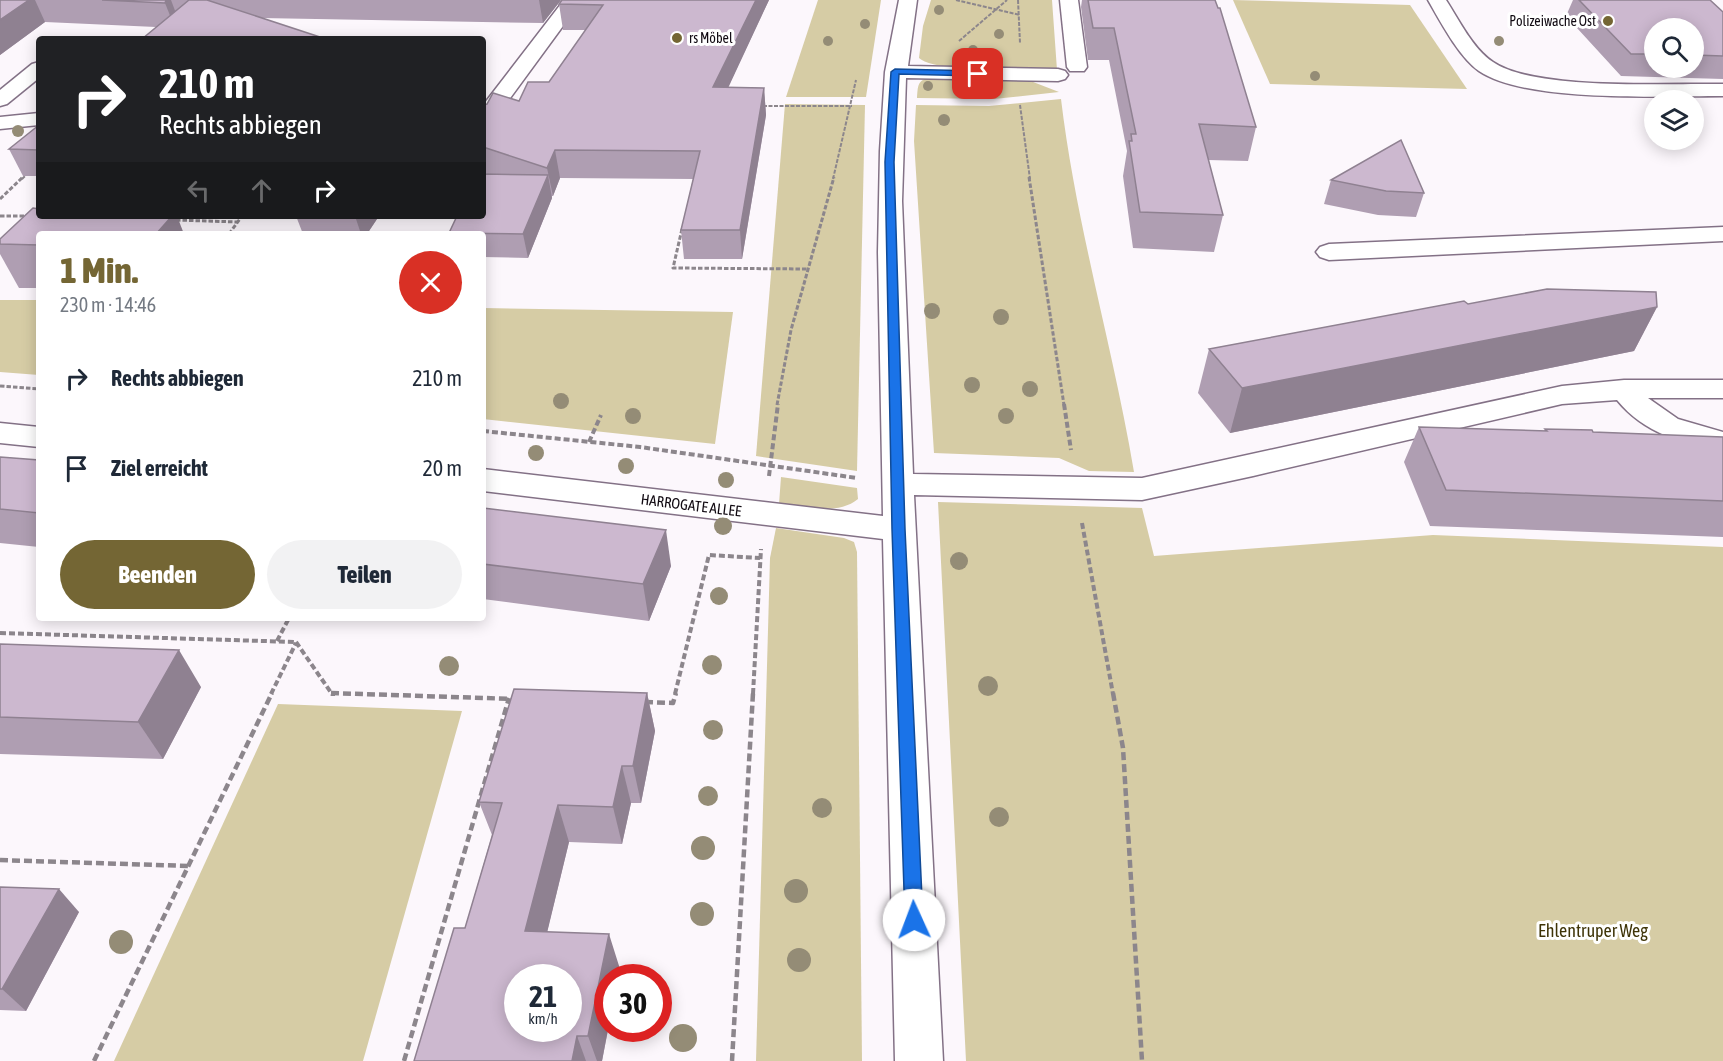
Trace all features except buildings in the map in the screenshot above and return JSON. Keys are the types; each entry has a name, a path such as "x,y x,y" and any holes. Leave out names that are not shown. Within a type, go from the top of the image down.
{"street":[{"path":"486,120 495,104 573,0"},
{"path":"908,0 895,72 890,162 899,529 919,1061"},
{"path":"1069,0 1077,67"},
{"path":"1437,0 1484,66 1515,80 1556,86 1723,90"},
{"path":"0,100 36,70"},
{"path":"895,72 1058,75"},
{"path":"0,123 36,119"},
{"path":"1329,252 1723,234"},
{"path":"898,484 1142,489 1562,394 1624,389 1723,389"},
{"path":"1624,389 1654,420 1682,434 1723,442"},
{"path":"0,433 36,437"},
{"name":"HARROGATE ALLEE","path":"486,480 899,529"}],"path":[{"path":"956,0 1020,15"},
{"path":"1018,0 1022,122 1038,250 1123,748 1142,1061"},
{"path":"762,106 852,106"},
{"path":"0,199 31,170"},
{"path":"0,216 34,217"},
{"path":"231,231 240,219"},
{"path":"170,220 238,222"},
{"path":"683,225 673,268 807,269"},
{"path":"0,386 36,389"},
{"path":"589,442 601,415"},
{"path":"486,431 589,442 898,484"},
{"path":"638,702 673,703 709,555 760,558"},
{"path":"277,641 287,621"},
{"path":"0,633 296,642"},
{"path":"296,642 332,694 520,699"},
{"path":"94,1061 296,642"},
{"path":"404,1061 509,698"},
{"path":"0,860 189,866"}],"green space":[{"path":"818,0 881,0 866,97 786,97"},
{"path":"931,0 1052,0 1057,70 963,68 928,63 919,58 923,26"},
{"path":"1233,0 1410,5 1467,89 1270,84"},
{"path":"928,78 1028,80 1059,92 994,99 917,98 920,83"},
{"path":"1061,99 1085,239 1134,472 1089,471 1059,458 934,453 914,141 916,105 989,106"},
{"path":"785,104 865,105 857,471 756,456"},
{"path":"0,300 36,300 36,375 0,372"},
{"path":"486,308 733,312 715,444 486,419"},
{"path":"781,477 857,488 858,499 850,504 831,509 779,504"},
{"name":"Ehlentruper Weg","path":"938,502 1142,508 1154,556 1433,535 1723,547 1723,1061 966,1061"},
{"path":"776,528 844,538 854,542 857,552 862,1061 756,1061 770,558"},
{"path":"278,704 462,711 363,1061 114,1061"}],"place":[{"name":"Polizeiwache Ost","path":"1608,21"},
{"name":"rs Möbel","path":"677,38"}],"route":[{"path":"914,920 899,529 890,162 892,101 895,72 978,74"}]}
